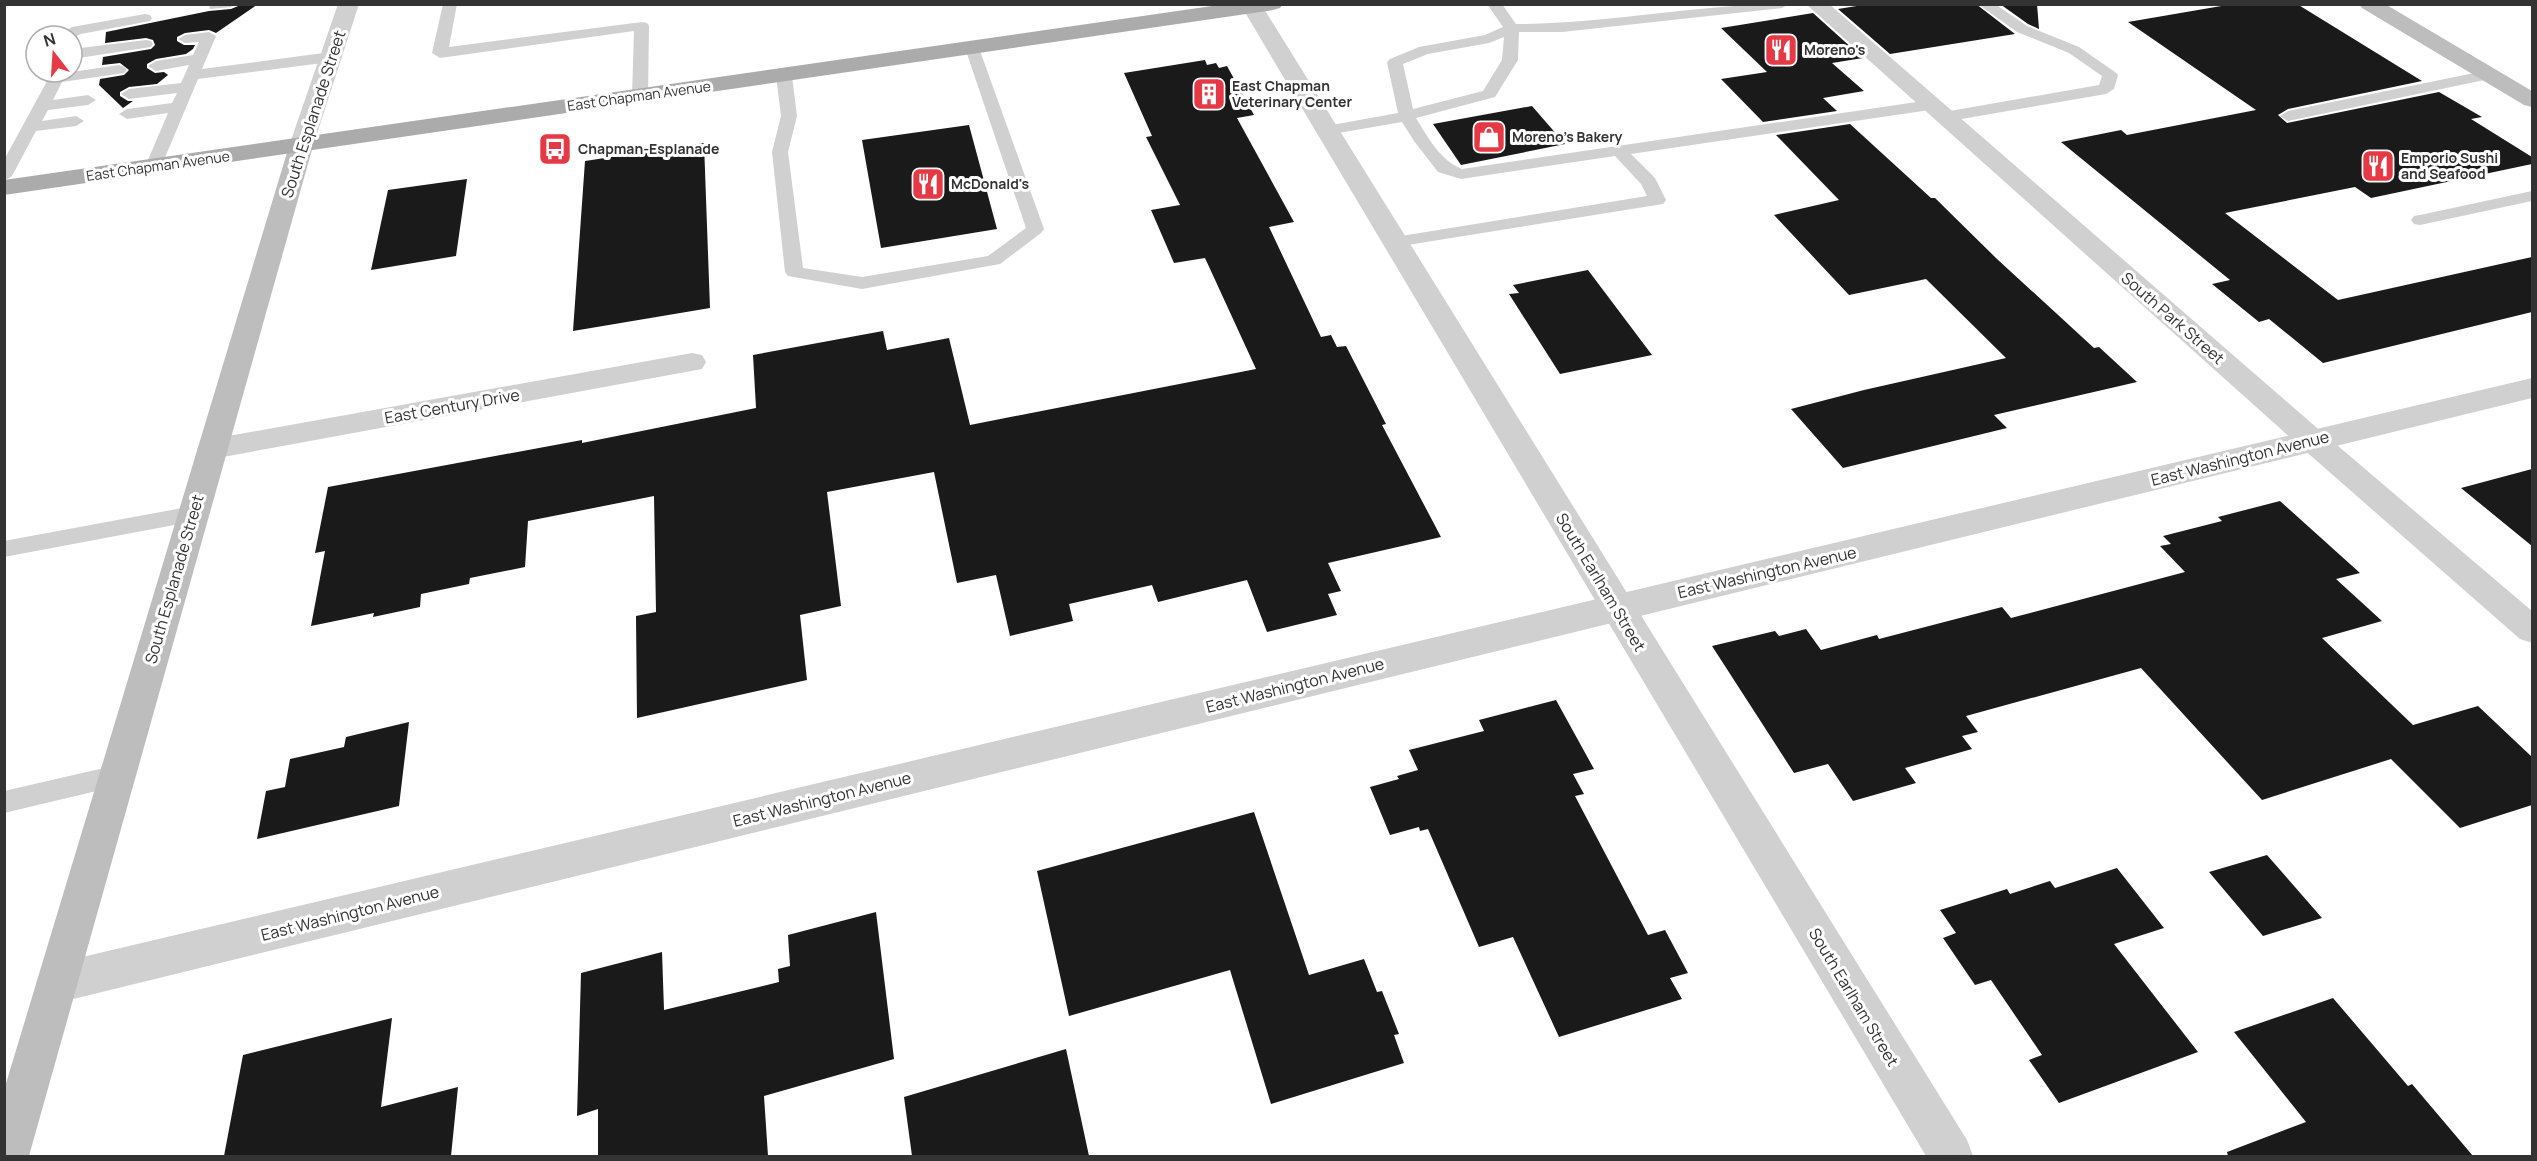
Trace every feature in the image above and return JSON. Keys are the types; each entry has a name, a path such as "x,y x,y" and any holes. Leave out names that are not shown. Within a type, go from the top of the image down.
{"main road":[{"path":"2369,4 2532,100"},
{"name":"East Chapman Avenue","path":"4,188 1259,6"},
{"name":"South Esplanade Street","path":"7,1156 301,146"}],"street":[{"name":"South Esplanade Street","path":"301,146 349,4"},
{"name":"South Park Street","path":"1816,4 2313,441 2532,630"},
{"name":"South Earlham Street","path":"1259,6 1327,130 1951,1156"},
{"name":"East Century Drive","path":"212,449 692,362"},
{"name":"East Washington Avenue","path":"57,983 2532,388"}],"lane":[{"path":"450,4 440,53 642,26 640,96"},
{"path":"1327,130 1407,116 1489,94 1510,60 1512,28 1494,4"},
{"path":"1782,4 1562,28 1512,28 1490,39 1424,50 1395,62 1407,116 1420,138 1444,168 1461,174 1619,151 2106,89 2110,75 2074,50 2022,29 1984,4"},
{"path":"84,29 145,18"},
{"path":"153,167 209,36 185,39"},
{"path":"84,52 146,44"},
{"path":"784,75 789,116 780,152 794,272 862,283 994,260 1035,229 972,48"},
{"path":"129,94 331,57"},
{"path":"156,66 200,59"},
{"path":"84,73 119,70"},
{"path":"2288,116 2489,75"},
{"path":"4,176 53,84"},
{"path":"41,106 88,100"},
{"path":"127,114 179,107"},
{"path":"30,127 76,121"},
{"path":"1395,242 1657,201 1649,182 1619,151"},
{"path":"2420,220 2532,196"},
{"path":"4,549 194,514"},
{"path":"4,802 117,776"}],"building":[{"path":"243,4 258,4 216,33 209,30 185,33 177,37 177,41 184,45 195,45 193,49 186,54 156,59 147,64 147,68 155,73 164,72 168,75 157,84 129,87 120,92 120,96 133,101 123,108 99,85 100,79 124,75 129,70 120,63 102,65 103,57 151,49 155,45 153,40 146,38 105,43 106,32 209,11 231,9"},
{"path":"1869,4 1976,4 2015,34 1890,54 1838,9"},
{"path":"2000,4 2037,4 2039,29 2028,24"},
{"path":"2233,4 2297,4 2422,81 2288,109 2278,115 2287,123 2439,92 2482,117 2471,119 2532,157 2532,164 2371,198 2355,187 2225,213 2338,300 2532,257 2532,312 2323,363 2269,319 2259,322 2212,284 2230,280 2061,142 2121,130 2127,135 2256,110 2128,22"},
{"name":"Moreno's","path":"1813,13 1863,58 1832,63 1864,91 1823,98 1837,111 1763,122 1721,79 1767,72 1721,28"},
{"path":"1205,60 1207,65 1216,63 1219,68 1227,66 1254,115 1237,118 1294,222 1269,227 1321,337 1331,335 1337,347 1346,346 1386,424 1382,425 1441,537 1328,563 1341,591 1328,594 1337,615 1267,632 1247,580 1158,602 1152,585 1069,604 1073,621 1010,636 996,575 957,583 934,472 827,492 841,606 800,615 807,680 637,718 636,616 656,612 654,496 528,521 525,567 470,578 469,584 421,594 420,607 373,617 374,613 311,626 325,551 315,553 328,487 582,440 582,443 756,408 753,355 883,331 887,350 949,338 970,425 1256,369 1205,258 1174,263 1151,210 1180,205 1146,137 1152,136 1124,73"},
{"name":"Moreno's Bakery","path":"1532,106 1565,144 1461,165 1433,124"},
{"path":"1850,124 1931,198 1935,198 1997,259 2094,348 2099,347 2137,382 1994,415 2007,428 1843,468 1791,409 2006,358 1926,279 1849,295 1774,215 1839,200 1776,135"},
{"name":"McDonald's","path":"969,125 997,229 881,248 862,140"},
{"path":"704,143 710,308 573,331 585,161"},
{"path":"467,179 456,256 371,270 388,190"},
{"path":"1588,270 1652,355 1560,374 1509,294 1519,293 1513,285"},
{"path":"2532,469 2532,546 2461,488"},
{"path":"2280,501 2360,573 2336,579 2382,621 2322,638 2413,725 2478,706 2532,757 2532,805 2460,828 2391,759 2262,800 2141,668 1966,716 1978,732 1962,736 1972,749 1905,768 1916,783 1853,801 1828,764 1794,773 1712,646 1775,631 1779,636 1806,629 1821,650 1877,635 1879,639 2002,607 2011,618 2185,572 2160,546 2171,544 2163,536 2222,521 2218,517"},
{"path":"1556,700 1594,769 1573,774 1584,794 1575,796 1648,935 1665,930 1688,973 1670,978 1682,999 1559,1037 1513,937 1479,947 1428,829 1420,831 1419,827 1390,835 1370,787 1399,779 1397,776 1418,770 1409,750 1484,731 1479,720"},
{"path":"409,722 399,806 257,839 266,791 285,787 290,759 344,747 346,737"},
{"path":"1254,812 1309,975 1364,959 1377,992 1382,991 1399,1034 1394,1035 1404,1063 1271,1104 1230,970 1069,1016 1037,871"},
{"path":"2267,855 2322,918 2263,936 2209,872"},
{"path":"2117,868 2164,928 2114,944 2198,1052 2059,1103 2029,1060 2042,1055 1991,980 1975,985 1943,938 1956,933 1940,910 2007,889 2010,894 2050,881 2055,888"},
{"path":"876,912 894,1059 764,1096 768,1156 598,1156 598,1109 577,1116 581,973 662,952 664,1010 779,982 778,969 790,966 788,935"},
{"path":"2333,998 2408,1086 2412,1084 2473,1156 2228,1156 2227,1152 2306,1122 2234,1032"},
{"path":"392,1018 381,1107 458,1087 451,1156 224,1156 243,1055"},
{"path":"1066,1049 1089,1156 912,1156 904,1097"}],"place":[{"name":"Moreno's","path":"1781,50"},
{"name":"East Chapman Veterinary Center","path":"1209,94"},
{"name":"Moreno's Bakery","path":"1489,137"},
{"name":"Chapman-Esplanade","path":"555,149"},
{"name":"Emporio Sushi and Seafood","path":"2378,166"},
{"name":"McDonald's","path":"928,184"}]}
